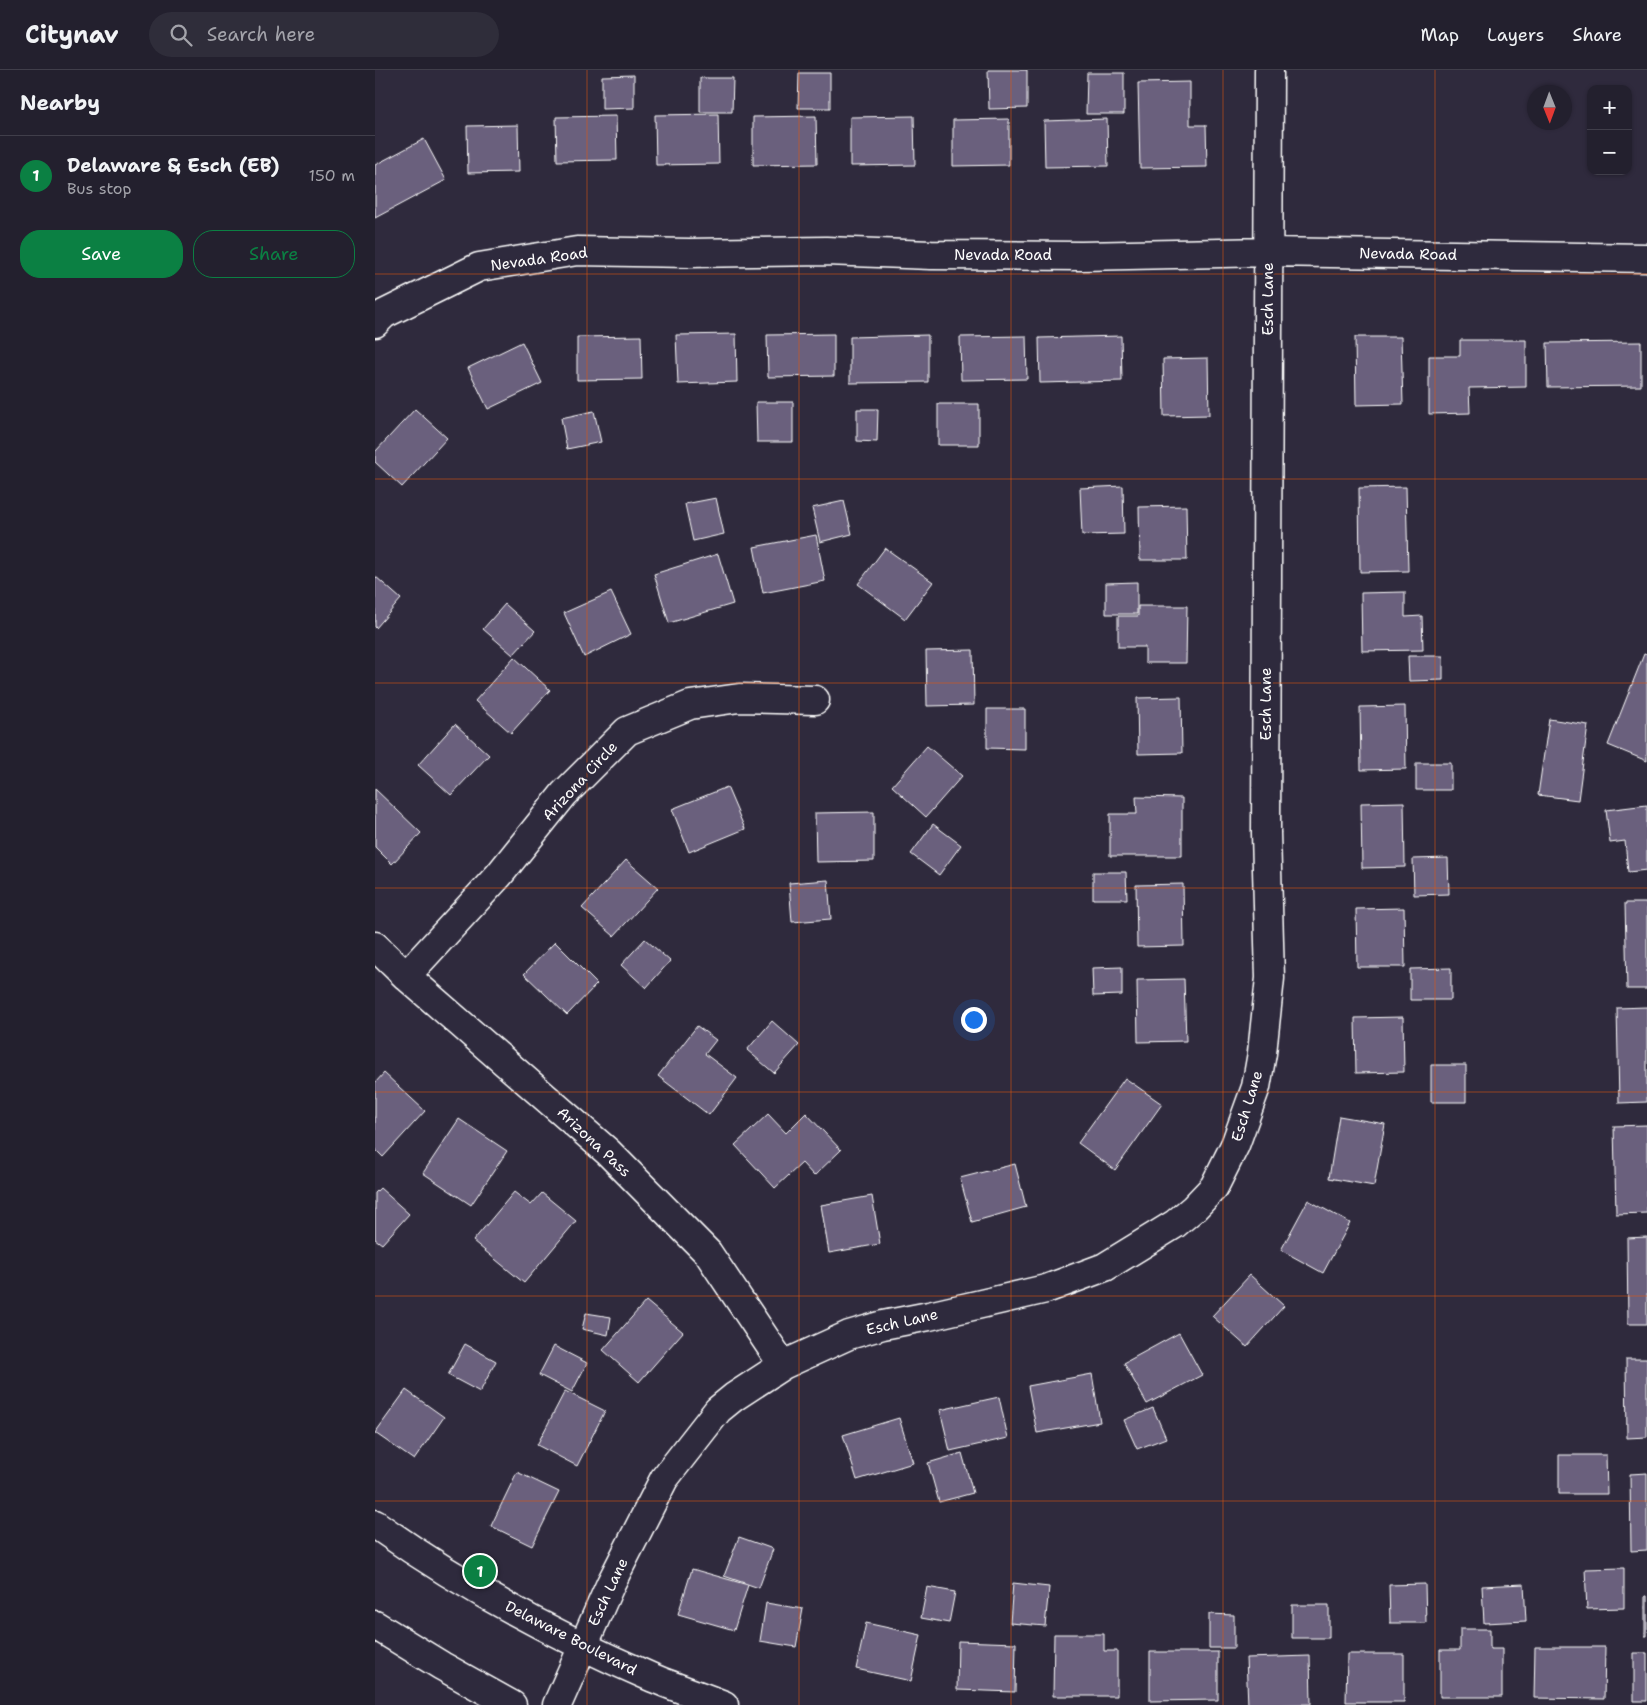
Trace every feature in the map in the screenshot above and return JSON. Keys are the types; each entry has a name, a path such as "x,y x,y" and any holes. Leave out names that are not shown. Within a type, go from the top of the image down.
{"street":[{"name":"Esch Lane","path":"557,1705 611,1583 664,1479 718,1410 734,1397 783,1365 849,1335 883,1325 1046,1289 1105,1267 1175,1224 1194,1208 1214,1187 1235,1145 1257,1086 1270,978 1266,833 1269,70"},
{"name":"Nevada Road","path":"375,323 384,314 479,267 577,251 689,253 826,251 931,255 1063,256 1268,252 1647,258"},
{"name":"Arizona Circle","path":"406,976 499,875 564,794 627,731 690,705 739,698 815,700"},
{"name":"Arizona Pass","path":"375,946 406,976 608,1152 708,1253 783,1365"},
{"name":"Delaware Boulevard","path":"375,1524 496,1600 583,1646 655,1679 725,1705"},
{"path":"375,1625 511,1705"}],"building":[{"path":"988,70 1027,70 1027,108 989,109"},
{"path":"799,73 830,73 830,108 798,108"},
{"path":"1087,73 1124,73 1124,114 1086,114"},
{"path":"634,75 634,108 602,109 602,76"},
{"path":"700,78 733,78 732,112 700,112"},
{"path":"1190,82 1190,125 1206,125 1207,167 1140,168 1138,83"},
{"path":"718,114 719,164 656,165 655,115"},
{"path":"616,116 617,160 557,161 556,117"},
{"path":"816,116 817,164 753,165 753,117"},
{"path":"914,116 915,165 850,166 850,117"},
{"path":"1009,119 1009,165 953,166 953,120"},
{"path":"1107,119 1108,166 1045,167 1044,121"},
{"path":"518,125 519,172 468,173 467,126"},
{"path":"424,139 446,180 375,218 375,165"},
{"path":"736,334 737,382 678,384 676,335"},
{"path":"834,334 834,376 768,377 767,335"},
{"path":"928,335 928,382 850,383 850,337"},
{"path":"641,336 642,379 577,380 577,337"},
{"path":"1026,336 1027,379 961,380 960,337"},
{"path":"1121,336 1122,381 1040,383 1039,338"},
{"path":"1355,337 1401,337 1403,404 1356,405"},
{"path":"1460,340 1526,340 1526,387 1469,388 1470,413 1429,414 1429,356 1460,356"},
{"path":"522,342 542,383 488,409 468,368"},
{"path":"1641,342 1641,386 1548,387 1547,343"},
{"path":"1208,358 1209,415 1164,416 1163,359"},
{"path":"756,402 793,402 793,442 757,442"},
{"path":"938,404 979,404 979,445 938,445"},
{"path":"415,409 447,438 402,487 375,462 375,452"},
{"path":"857,409 878,409 877,442 857,441"},
{"path":"594,411 601,442 567,449 561,418"},
{"path":"1123,486 1124,534 1082,535 1080,488"},
{"path":"1406,487 1408,571 1360,572 1359,488"},
{"path":"716,498 724,534 693,541 685,504"},
{"path":"844,501 852,534 820,542 812,508"},
{"path":"1186,506 1187,560 1140,560 1139,507"},
{"path":"816,535 825,581 763,593 754,547"},
{"path":"885,548 933,582 905,619 858,584"},
{"path":"718,554 733,604 669,623 654,574"},
{"path":"375,576 401,599 376,628 375,627"},
{"path":"1137,582 1137,614 1106,614 1106,583"},
{"path":"611,592 631,634 584,657 564,613"},
{"path":"1405,592 1405,617 1422,616 1423,650 1362,651 1361,593"},
{"path":"505,604 535,631 513,655 483,629"},
{"path":"1138,606 1187,606 1186,663 1145,663 1145,647 1118,647 1118,616 1138,616"},
{"path":"973,650 974,705 927,706 926,651"},
{"path":"1644,654 1647,655 1647,761 1608,745"},
{"path":"1408,656 1443,656 1443,680 1409,681"},
{"path":"514,657 550,690 511,733 475,701"},
{"path":"1181,697 1182,753 1138,754 1137,698"},
{"path":"1405,706 1406,769 1361,770 1360,707"},
{"path":"987,709 1025,709 1025,749 987,748"},
{"path":"1549,719 1588,725 1578,800 1538,795"},
{"path":"455,724 489,755 451,795 418,765"},
{"path":"927,746 962,776 926,817 892,786"},
{"path":"1416,763 1451,763 1451,790 1416,790"},
{"path":"727,787 745,829 689,852 672,809"},
{"path":"375,789 421,833 392,864 375,847"},
{"path":"1136,797 1182,798 1182,856 1110,856 1110,814 1137,814"},
{"path":"1404,802 1405,867 1362,868 1361,803"},
{"path":"1647,805 1647,870 1628,872 1625,841 1610,843 1606,810"},
{"path":"874,812 874,861 816,862 815,813"},
{"path":"933,824 961,845 939,875 911,854"},
{"path":"1448,858 1449,894 1414,895 1413,859"},
{"path":"626,860 658,888 614,936 582,908"},
{"path":"1093,872 1126,872 1127,899 1093,899"},
{"path":"828,880 831,919 792,922 789,883"},
{"path":"1183,884 1184,946 1137,947 1136,885"},
{"path":"1625,903 1647,903 1647,989 1627,989"},
{"path":"1404,908 1405,967 1357,967 1356,909"},
{"path":"645,939 670,961 646,988 621,965"},
{"path":"555,942 597,984 567,1015 524,974"},
{"path":"1122,967 1122,995 1093,996 1092,968"},
{"path":"1451,968 1451,1000 1410,1000 1410,969"},
{"path":"1184,979 1186,1041 1138,1042 1137,980"},
{"path":"1647,1007 1647,1102 1619,1103 1617,1008"},
{"path":"1403,1017 1404,1072 1356,1073 1355,1018"},
{"path":"772,1021 799,1045 774,1073 747,1050"},
{"path":"697,1026 716,1040 705,1054 737,1078 709,1115 658,1076"},
{"path":"1431,1065 1466,1065 1466,1102 1431,1102"},
{"path":"384,1073 425,1111 383,1157 375,1149 375,1083"},
{"path":"1125,1078 1162,1104 1115,1170 1078,1143"},
{"path":"806,1113 841,1150 814,1176 802,1163 775,1188 735,1145 768,1114 786,1133"},
{"path":"1339,1116 1385,1124 1374,1186 1329,1178"},
{"path":"459,1119 507,1151 471,1205 423,1173"},
{"path":"1647,1125 1647,1213 1616,1214 1614,1126"},
{"path":"1015,1164 1026,1207 972,1222 960,1178"},
{"path":"380,1188 409,1214 382,1244 375,1239 375,1193"},
{"path":"514,1192 531,1205 542,1193 576,1221 524,1283 473,1241"},
{"path":"872,1196 880,1244 829,1253 821,1205"},
{"path":"1308,1200 1350,1223 1323,1273 1281,1250"},
{"path":"1647,1237 1647,1324 1628,1324 1627,1238"},
{"path":"1250,1275 1284,1306 1247,1347 1212,1316"},
{"path":"646,1301 683,1332 639,1382 603,1350"},
{"path":"586,1313 611,1317 608,1335 582,1329"},
{"path":"1179,1333 1202,1375 1147,1404 1124,1363"},
{"path":"465,1344 496,1361 480,1392 448,1375"},
{"path":"554,1346 587,1363 572,1392 539,1375"},
{"path":"1626,1359 1647,1359 1647,1437 1627,1438"},
{"path":"1092,1374 1100,1422 1037,1433 1028,1386"},
{"path":"406,1390 444,1417 414,1460 375,1433"},
{"path":"565,1391 605,1411 577,1466 537,1445"},
{"path":"999,1397 1008,1438 950,1451 940,1410"},
{"path":"1153,1408 1166,1438 1137,1449 1124,1420"},
{"path":"899,1418 913,1463 857,1480 843,1435"},
{"path":"962,1453 973,1493 939,1502 928,1463"},
{"path":"1559,1455 1606,1455 1607,1494 1559,1494"},
{"path":"517,1472 559,1492 532,1546 491,1526"},
{"path":"1647,1473 1647,1550 1631,1551 1630,1474"},
{"path":"739,1537 773,1549 759,1588 724,1576"},
{"path":"1624,1568 1624,1608 1587,1609 1585,1569"},
{"path":"692,1569 748,1585 734,1630 678,1614"},
{"path":"1013,1583 1049,1587 1045,1626 1010,1623"},
{"path":"1425,1584 1426,1623 1390,1623 1389,1585"},
{"path":"1524,1584 1526,1621 1484,1623 1482,1586"},
{"path":"927,1587 955,1592 949,1623 921,1618"},
{"path":"1645,1596 1647,1596 1647,1636 1645,1636"},
{"path":"766,1603 803,1609 796,1647 760,1641"},
{"path":"1292,1605 1329,1605 1329,1638 1292,1638"},
{"path":"1209,1614 1234,1615 1234,1648 1209,1648"},
{"path":"866,1623 921,1635 911,1681 856,1669"},
{"path":"1460,1629 1490,1629 1490,1649 1502,1649 1502,1697 1440,1697 1440,1650 1460,1650"},
{"path":"1054,1634 1104,1634 1104,1651 1117,1651 1117,1696 1053,1696"},
{"path":"958,1641 1016,1643 1015,1692 957,1690"},
{"path":"1535,1647 1605,1647 1604,1699 1534,1698"},
{"path":"1150,1652 1218,1652 1218,1700 1150,1701"},
{"path":"1634,1653 1647,1653 1647,1701 1634,1701"},
{"path":"1347,1654 1404,1654 1404,1702 1346,1702"},
{"path":"1310,1656 1311,1704 1248,1705 1246,1658"}],"place":[{"name":"Delaware & Esch (EB)","path":"480,1571"}]}
